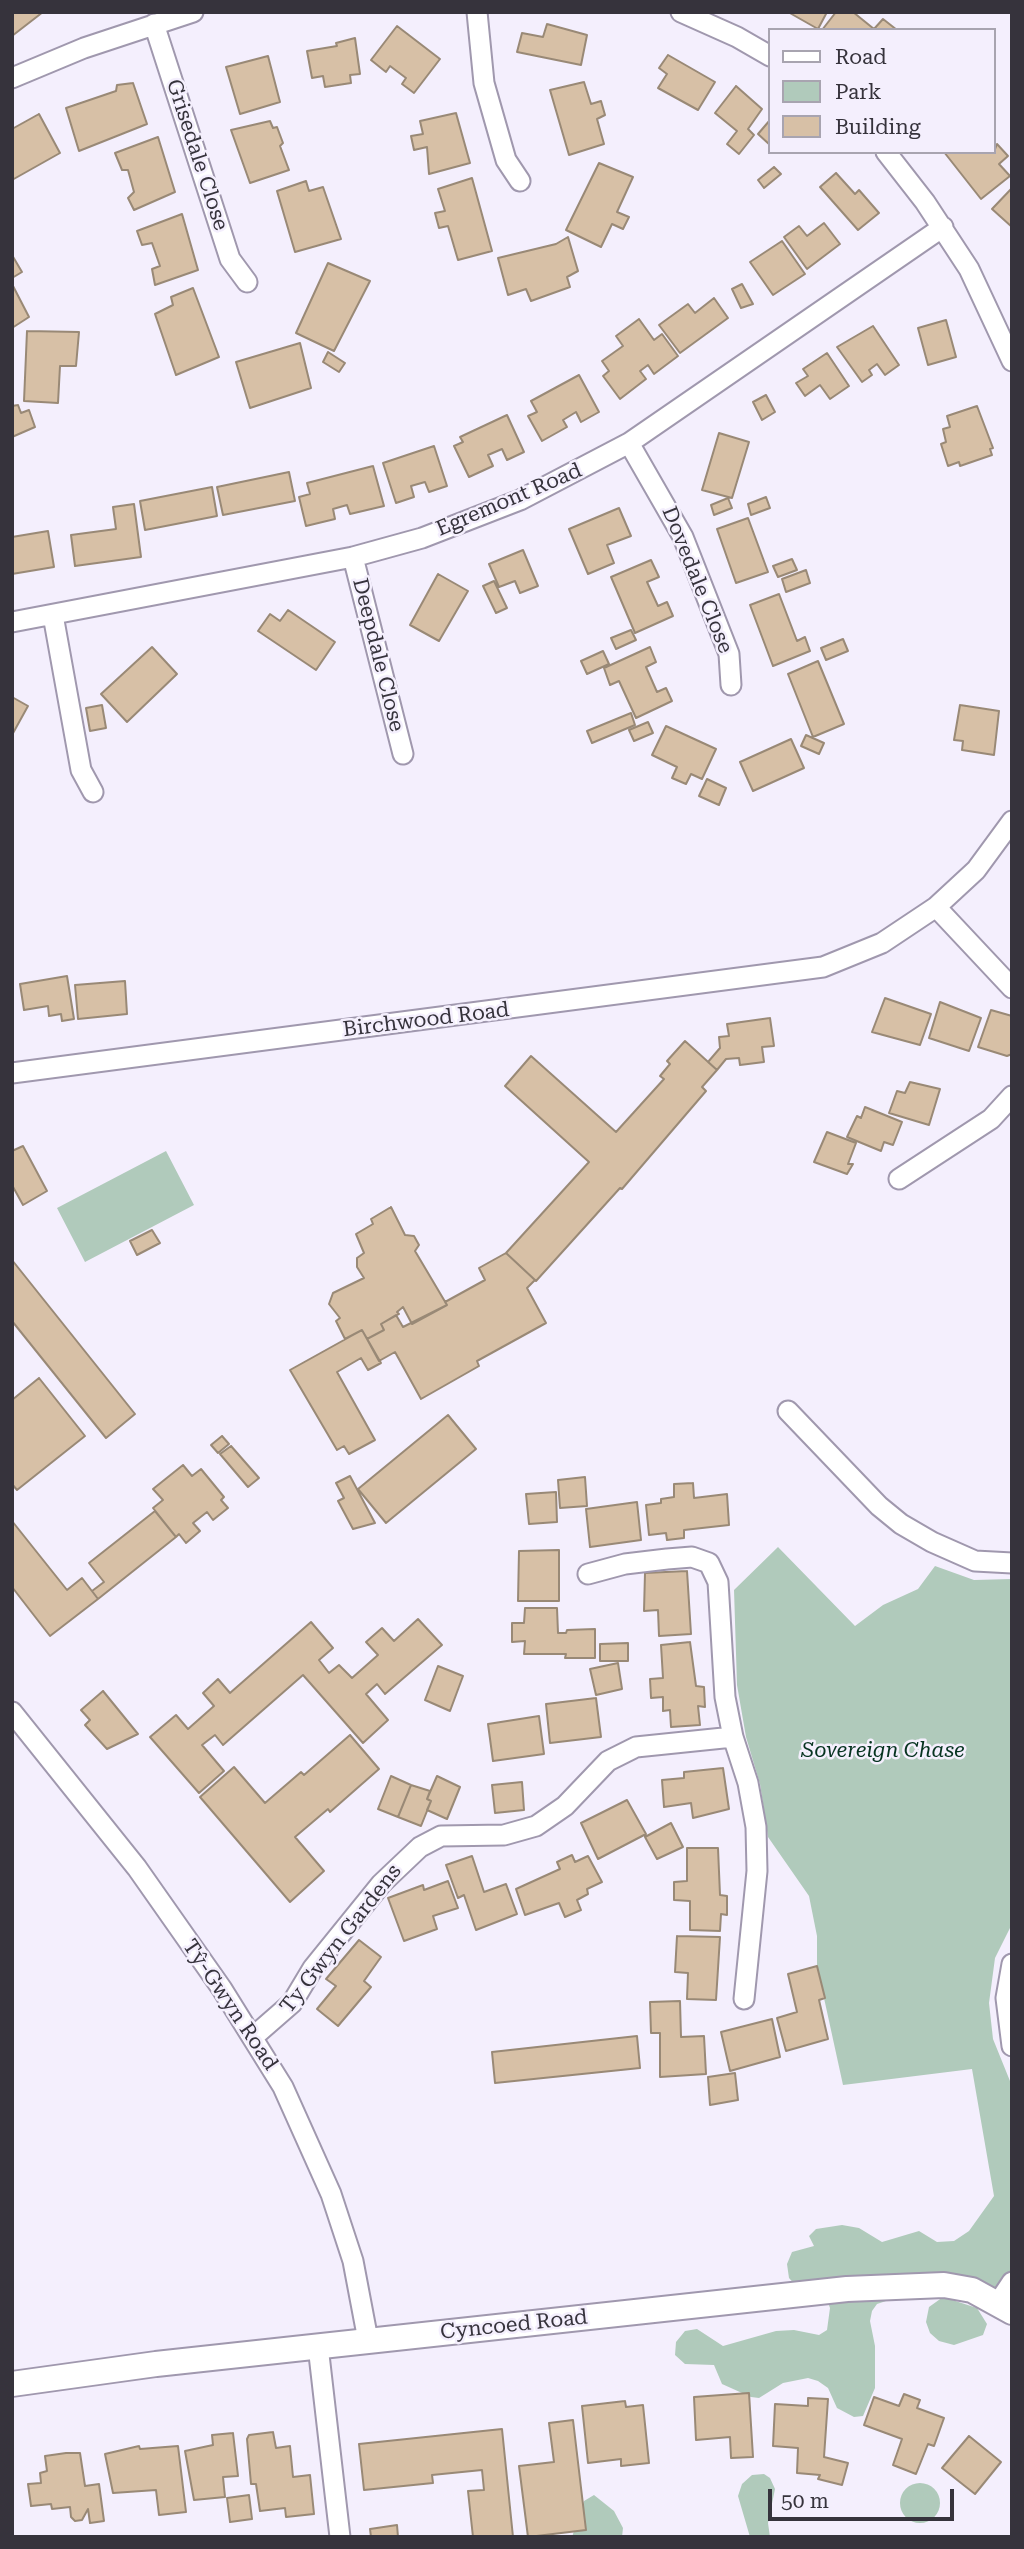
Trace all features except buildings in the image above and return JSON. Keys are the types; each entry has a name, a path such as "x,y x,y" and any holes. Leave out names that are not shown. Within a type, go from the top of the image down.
{"street":[{"path":"12,78 66,55 193,12"},
{"path":"477,12 484,83 506,160 520,181"},
{"path":"681,12 737,37 768,55"},
{"name":"Grisedale Close","path":"154,24 230,259 247,282"},
{"path":"888,154 943,227 983,295 1012,361"},
{"name":"Egremont Road","path":"12,622 353,557 422,538 520,500 629,443 943,227"},
{"name":"Dovedale Close","path":"629,443 683,537 729,654 731,685"},
{"name":"Deepdale Close","path":"353,557 403,754"},
{"path":"53,615 80,770 93,792"},
{"name":"Birchwood Road","path":"12,1073 673,988 839,962 882,943 936,907 976,870 1012,821"},
{"path":"936,907 1012,988"},
{"path":"899,1180 991,1119 1012,1096"},
{"path":"788,1411 879,1506 901,1524 943,1548 975,1561 1012,1563"},
{"path":"588,1574 625,1564 692,1557 709,1563 718,1582 725,1697 733,1737 748,1783 756,1827 757,1871 744,1999"},
{"name":"Tŷ-Gwyn Road","path":"12,1712 137,1868 253,2037 302,2124 331,2194 353,2261 368,2340"},
{"name":"Ty Gwyn Gardens","path":"253,2037 292,2003 313,1968 381,1884 419,1847 441,1836 504,1835 536,1826 565,1806 608,1761 636,1747 733,1737"},
{"path":"1012,1964 1006,1998 1012,2046"},
{"path":"1005,2307 1012,2282"},
{"name":"Cyncoed Road","path":"12,2384 368,2340 846,2289 910,2285 957,2286 1005,2307"},
{"path":"318,2346 340,2537"}],"green space":[{"path":"166,1151 194,1205 85,1262 57,1208"},
{"name":"Sovereign Chase","path":"778,1547 855,1626 883,1605 918,1589 935,1566 974,1580 1012,1579 1012,1924 995,1958 989,2003 993,2039 1012,2086 1012,2279 1004,2289 893,2293 886,2301 877,2304 870,2321 875,2346 875,2388 863,2416 854,2417 837,2408 828,2388 818,2381 808,2378 783,2383 759,2398 751,2397 722,2384 714,2365 685,2364 675,2355 676,2342 685,2331 697,2329 723,2346 776,2331 794,2330 819,2335 827,2330 830,2308 827,2300 800,2290 789,2278 787,2264 792,2252 814,2246 809,2236 816,2229 842,2225 859,2228 882,2242 919,2231 937,2242 954,2241 969,2231 994,2196 972,2069 843,2085 817,1966 817,1936 809,1896 768,1837 760,1784 746,1737 737,1685 734,1590"},
{"path":"943,2297 977,2308 987,2324 983,2335 954,2345 939,2341 930,2333 926,2322 929,2307"},
{"path":"764,2474 770,2478 775,2489 768,2523 770,2537 750,2537 738,2496 742,2484 752,2475"},
{"path":"920,2483 928,2484 934,2489 939,2495 939,2511 934,2517 928,2522 920,2523 912,2522 906,2517 901,2511 900,2503 901,2495 906,2489 912,2484"},
{"path":"594,2495 614,2511 623,2528 622,2537 572,2537 584,2501"}]}
